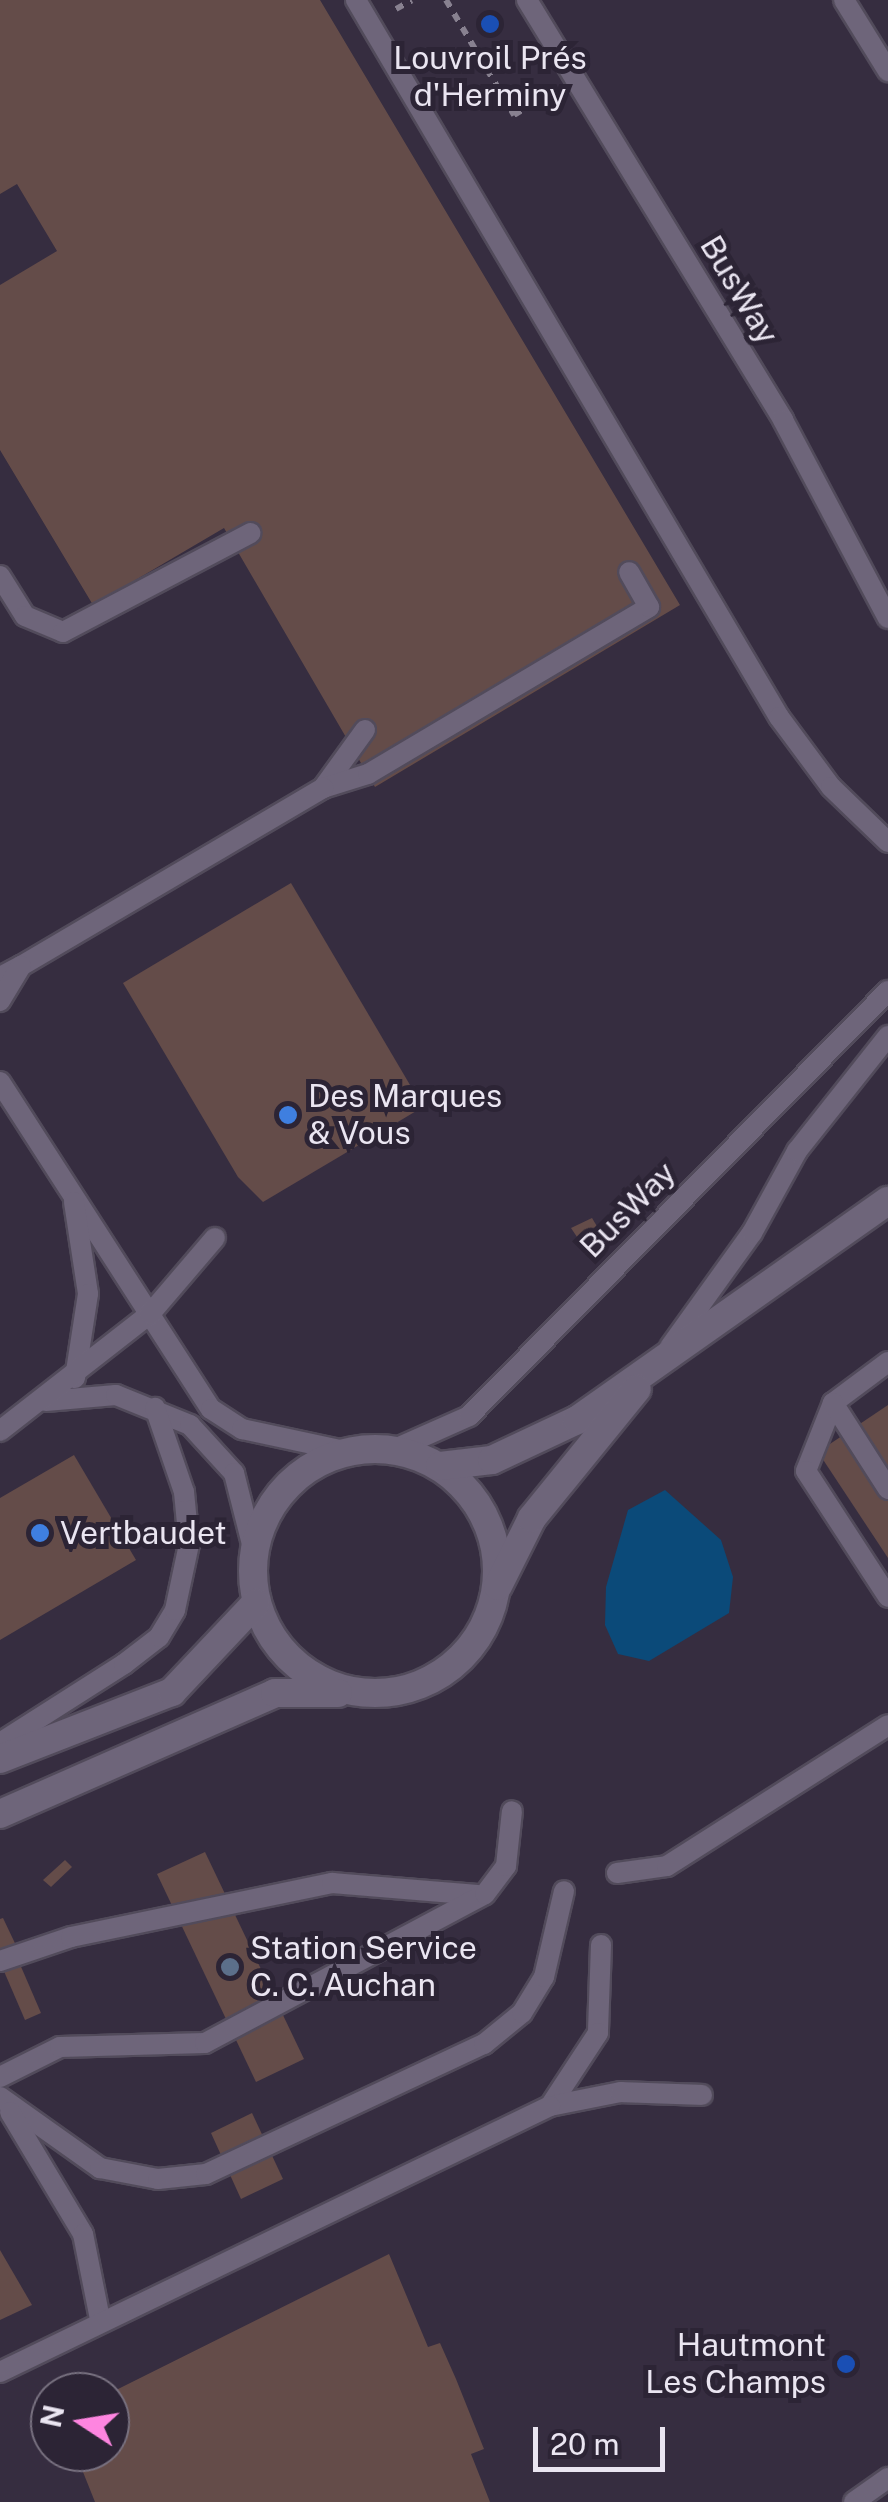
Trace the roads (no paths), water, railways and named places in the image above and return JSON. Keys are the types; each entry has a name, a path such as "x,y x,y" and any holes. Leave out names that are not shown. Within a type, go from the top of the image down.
{"street":[{"path":"440,1466 520,1448 577,1420 888,1201"},
{"path":"0,1814 275,1693 358,1693 417,1687 454,1666 482,1634 497,1588 532,1518 660,1361"},
{"path":"358,1693 312,1678 277,1646 256,1603 254,1552 270,1507 302,1472 345,1451 396,1449 440,1466 475,1498 494,1540 497,1588"},
{"path":"0,1759 172,1692 256,1603"}],"lane":[{"path":"356,0 780,717 832,787 888,842"},
{"name":"BusWay","path":"527,0 783,420 888,618"},
{"path":"844,0 888,71"},
{"path":"0,576 25,616 63,632 251,534"},
{"path":"0,976 323,788 368,774 649,607 629,572"},
{"path":"323,788 365,730"},
{"path":"0,1001 21,966"},
{"name":"BusWay","path":"396,1449 469,1416 888,991"},
{"path":"660,1361 752,1233 797,1151 888,1036"},
{"path":"0,1082 211,1409 253,1432 345,1451"},
{"path":"72,1190 88,1294 75,1378"},
{"path":"0,1432 46,1401 150,1314 215,1238"},
{"path":"888,1362 832,1403 806,1471 888,1598"},
{"path":"46,1401 116,1394 155,1408 215,1446 234,1473 254,1552"},
{"path":"832,1403 888,1488"},
{"path":"0,1743 124,1664 159,1637 175,1610 186,1576 186,1510 155,1408"},
{"path":"617,1873 667,1866 888,1726"},
{"path":"0,2077 60,2047 205,2044 485,1894 506,1866 512,1811"},
{"path":"0,1961 72,1937 332,1884 485,1894"},
{"path":"0,2098 100,2168 158,2179 206,2174 484,2044 522,2014 544,1977 564,1892"},
{"path":"550,2106 598,2033 600,1945"},
{"path":"0,2372 100,2319 550,2106 621,2092 702,2095"},
{"path":"0,2098 83,2234 100,2319"},
{"path":"854,2502 888,2478"}],"water":[{"path":"665,1490 721,1540 733,1577 729,1613 649,1661 618,1654 605,1625 606,1587 628,1510"}],"place":[{"name":"Louvroil Prés d'Herminy","path":"490,24"},
{"name":"Des Marques & Vous","path":"288,1115"},
{"name":"Vertbaudet","path":"40,1533"},
{"name":"Station Service C. C. Auchan","path":"230,1967"},
{"name":"Hautmont Les Champs","path":"846,2364"}]}
